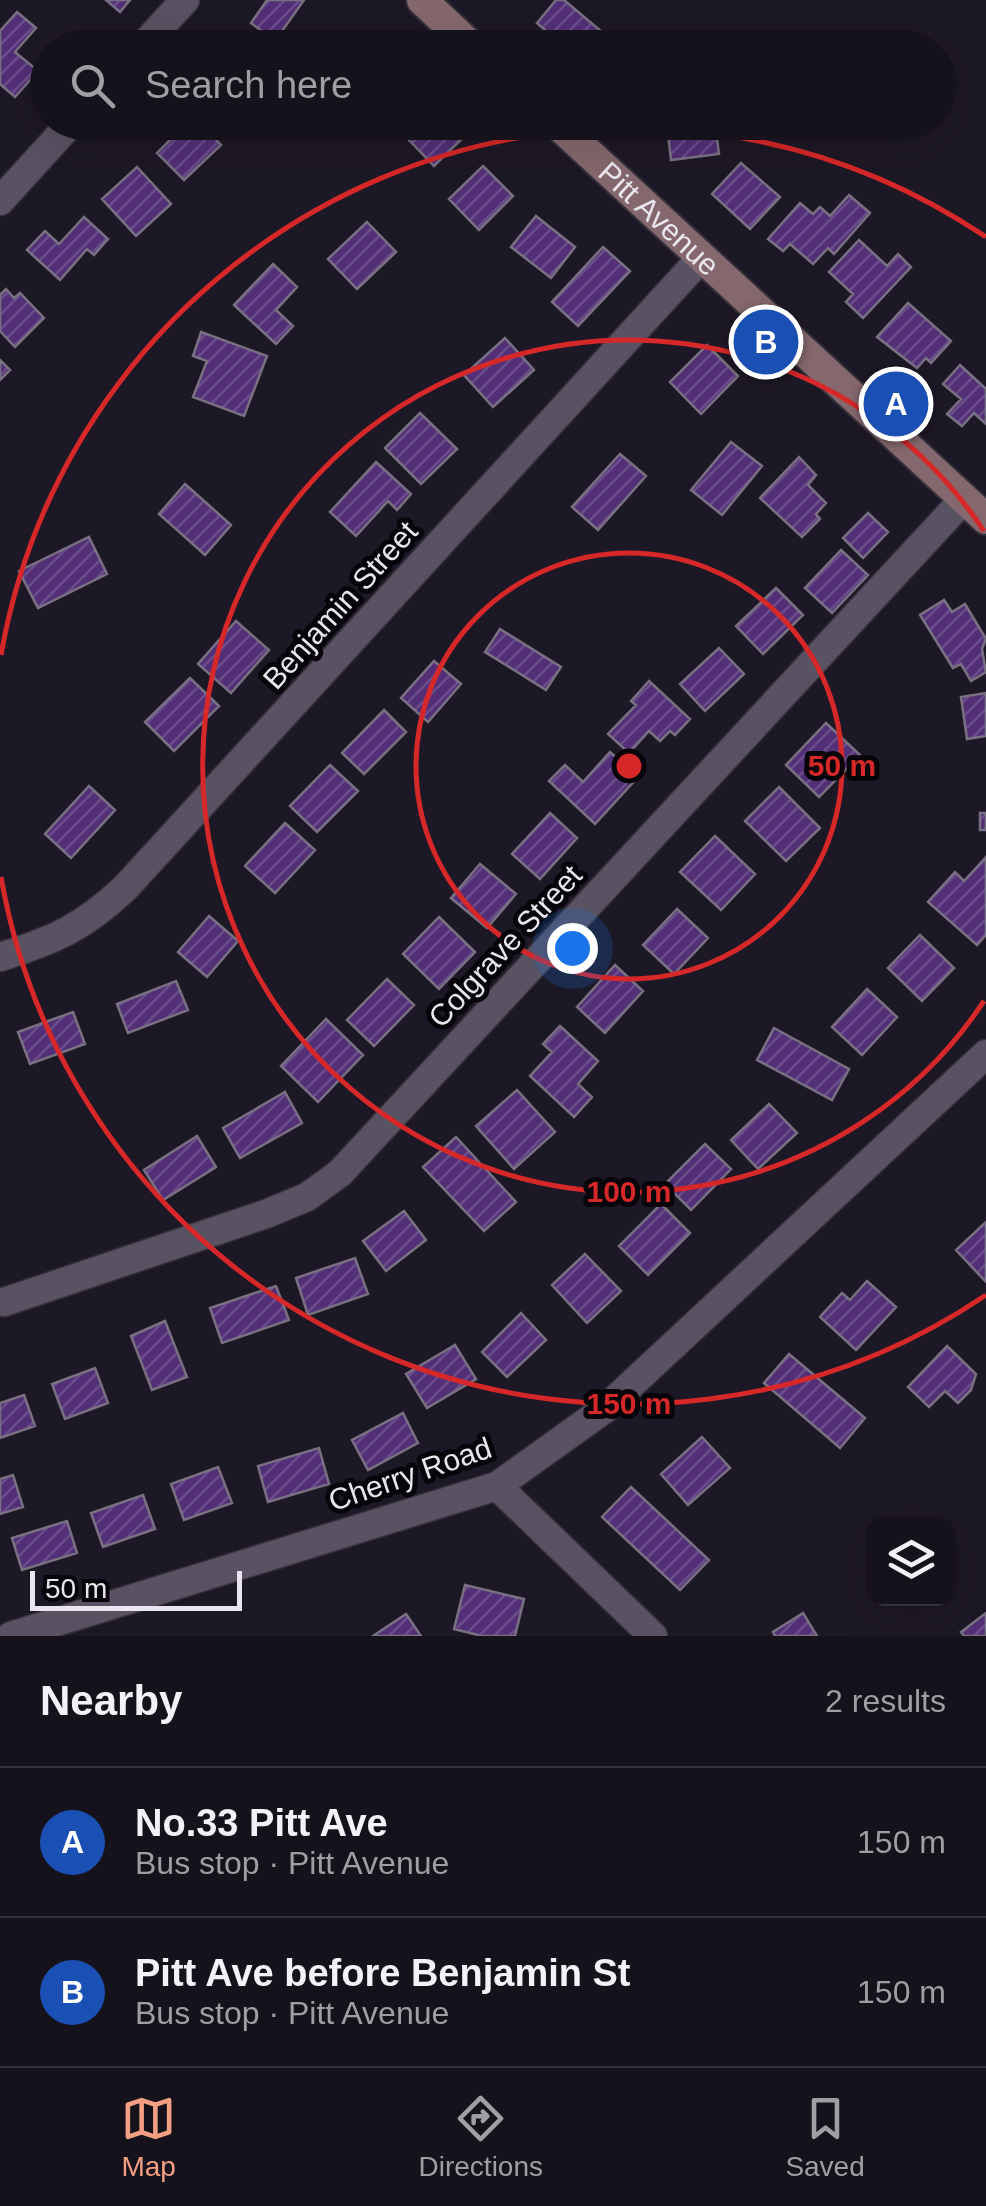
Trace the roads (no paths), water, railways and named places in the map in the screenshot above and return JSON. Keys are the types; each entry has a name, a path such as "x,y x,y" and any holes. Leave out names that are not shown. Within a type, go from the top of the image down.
{"street":[{"path":"158,30 185,0"},
{"path":"422,0 454,30"},
{"path":"0,201 56,140"},
{"name":"Pitt Avenue","path":"574,140 975,509"},
{"name":"Benjamin Street","path":"0,957 47,943 87,923 126,887 702,258"},
{"name":"Colgrave Street","path":"4,1302 308,1198 340,1172 975,509"},
{"name":"Cherry Road","path":"11,1636 496,1486 606,1408 986,1054"},
{"path":"496,1486 652,1636"}],"place":[{"name":"Pitt Ave before Benjamin St","path":"766,342"},
{"name":"No.33 Pitt Ave","path":"896,404"}]}
